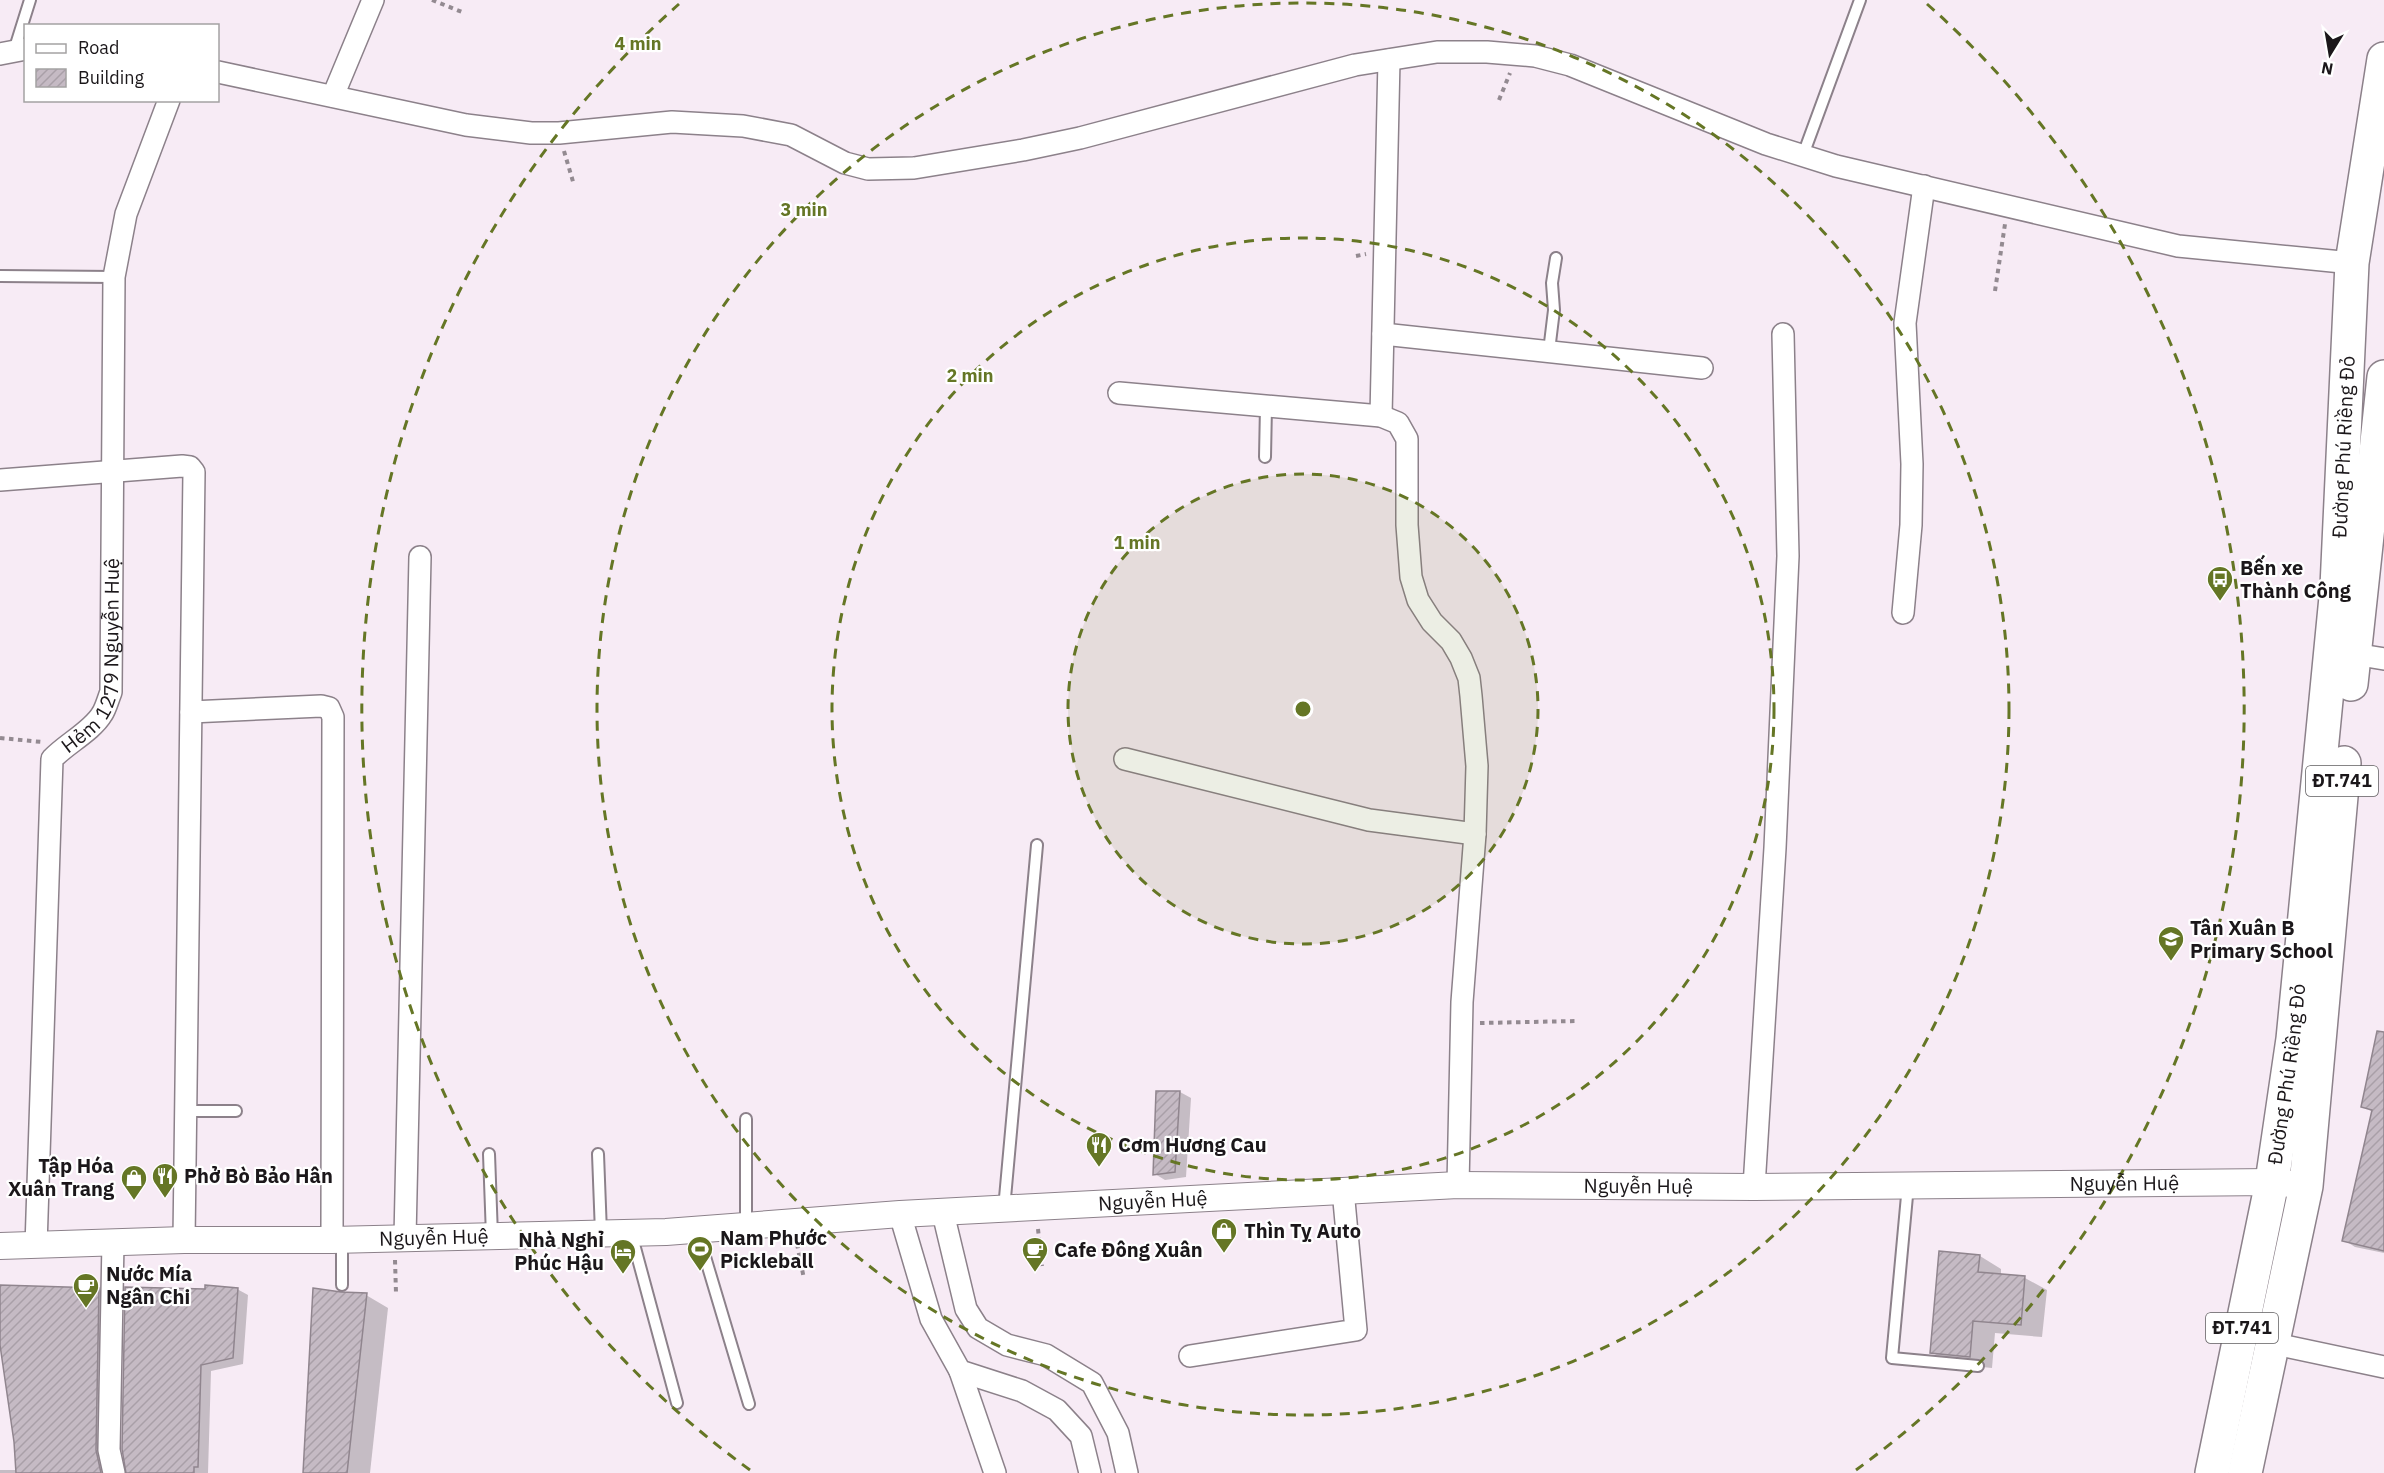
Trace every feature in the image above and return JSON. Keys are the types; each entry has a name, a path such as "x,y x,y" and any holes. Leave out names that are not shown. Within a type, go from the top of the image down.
{"main road":[{"name":"Đường Phú Riềng Đỏ","path":"2212,1473 2272,1182 2293,1039 2337,587 2352,263 2384,59"},
{"name":"Đường Phú Riềng Đỏ","path":"2246,1473 2271,1342 2306,1186 2369,657 2384,377"}],"street":[{"path":"333,96 373,0"},
{"path":"219,72 466,125 531,133 559,133 672,122 743,126 791,135 845,163 868,169 914,168 1023,150 1355,65 1437,52 1487,52 1535,56 1570,65 1708,122 1836,166 2178,246 2352,263"},
{"path":"1381,416 1389,60"},
{"name":"Hẻm 1279 Nguyễn Huệ","path":"36,1245 52,759 67,744 89,729 103,714 111,692 114,278 126,214 168,102"},
{"path":"1903,613 1911,525 1912,464 1905,323 1924,186"},
{"path":"1383,334 1702,368"},
{"path":"1754,1187 1775,848 1788,556 1783,334"},
{"path":"1119,393 1381,416 1398,423 1407,439 1407,525 1411,577 1418,600 1432,622 1451,640 1469,678 1477,766 1475,834 1462,1023 1458,1185"},
{"path":"0,480 182,466 190,467 194,472 184,1240"},
{"path":"400,1238 420,557"},
{"path":"191,712 321,706 329,708 333,717 337,1239"},
{"path":"1125,759 1369,820 1475,834"},
{"name":"Nguyễn Huệ","path":"0,1246 184,1240 631,1233 900,1214 1458,1185 1754,1187 2272,1182 2306,1186"},
{"path":"1190,1356 1356,1330 1343,1190"},
{"path":"943,1213 966,1309 978,1328 1007,1345 1046,1355 1092,1383 1118,1433 1127,1473"},
{"path":"900,1214 931,1319 960,1371 995,1473"},
{"path":"113,1242 109,1450 114,1473"},
{"path":"2271,1342 2384,1367"},
{"path":"960,1371 1022,1391 1057,1410 1081,1436 1090,1473"}],"lane":[{"path":"13,51 30,0"},
{"path":"1803,155 1860,0"},
{"path":"1549,351 1554,310 1552,283 1556,258"},
{"path":"0,276 114,278"},
{"path":"1265,458 1266,406"},
{"path":"1004,1209 1037,845"},
{"path":"185,1111 236,1111"},
{"path":"746,1119 746,1226"},
{"path":"489,1154 492,1236"},
{"path":"598,1154 601,1234"},
{"path":"1908,1185 1892,1358 1978,1366"},
{"path":"697,1230 748,1404"},
{"path":"631,1233 677,1403"},
{"path":"337,1239 342,1285"}],"path":[{"path":"432,0 462,12"},
{"path":"1499,100 1518,55"},
{"path":"559,133 574,185"},
{"path":"1995,291 2008,206"},
{"path":"0,738 67,744"},
{"path":"1462,1023 1577,1021"},
{"path":"1036,1207 1041,1266"},
{"path":"793,1223 804,1279"},
{"path":"396,1293 400,1238"}],"building":[{"path":"2377,1031 2384,1032 2384,1251 2342,1241 2372,1110 2361,1107"},
{"path":"1156,1091 1180,1091 1175,1172 1153,1175"},
{"path":"1939,1251 1980,1255 1978,1272 2025,1276 2021,1325 1973,1321 1970,1357 1930,1353"},
{"path":"0,1285 99,1288 96,1450 101,1473 16,1473 14,1442 0,1345"},
{"path":"205,1285 238,1288 233,1358 201,1365 198,1467 194,1467 194,1473 126,1473 122,1449 125,1287 205,1289"},
{"path":"313,1288 367,1293 347,1473 303,1473"}],"place":[{"name":"Bến xe Thành Công","path":"2220,602"},
{"name":"Tân Xuân B Primary School","path":"2171,962"},
{"name":"Cơm Hương Cau","path":"1099,1168"},
{"name":"Phở Bò Bảo Hân","path":"165,1199"},
{"name":"Tập Hóa Xuân Trang","path":"134,1201"},
{"name":"Thìn Tỵ Auto","path":"1224,1254"},
{"name":"Nam Phước Pickleball","path":"700,1272"},
{"name":"Cafe Đông Xuân","path":"1035,1273"},
{"name":"Nhà Nghỉ Phúc Hậu","path":"623,1275"},
{"name":"Nước Mía Ngân Chi","path":"86,1309"}]}
